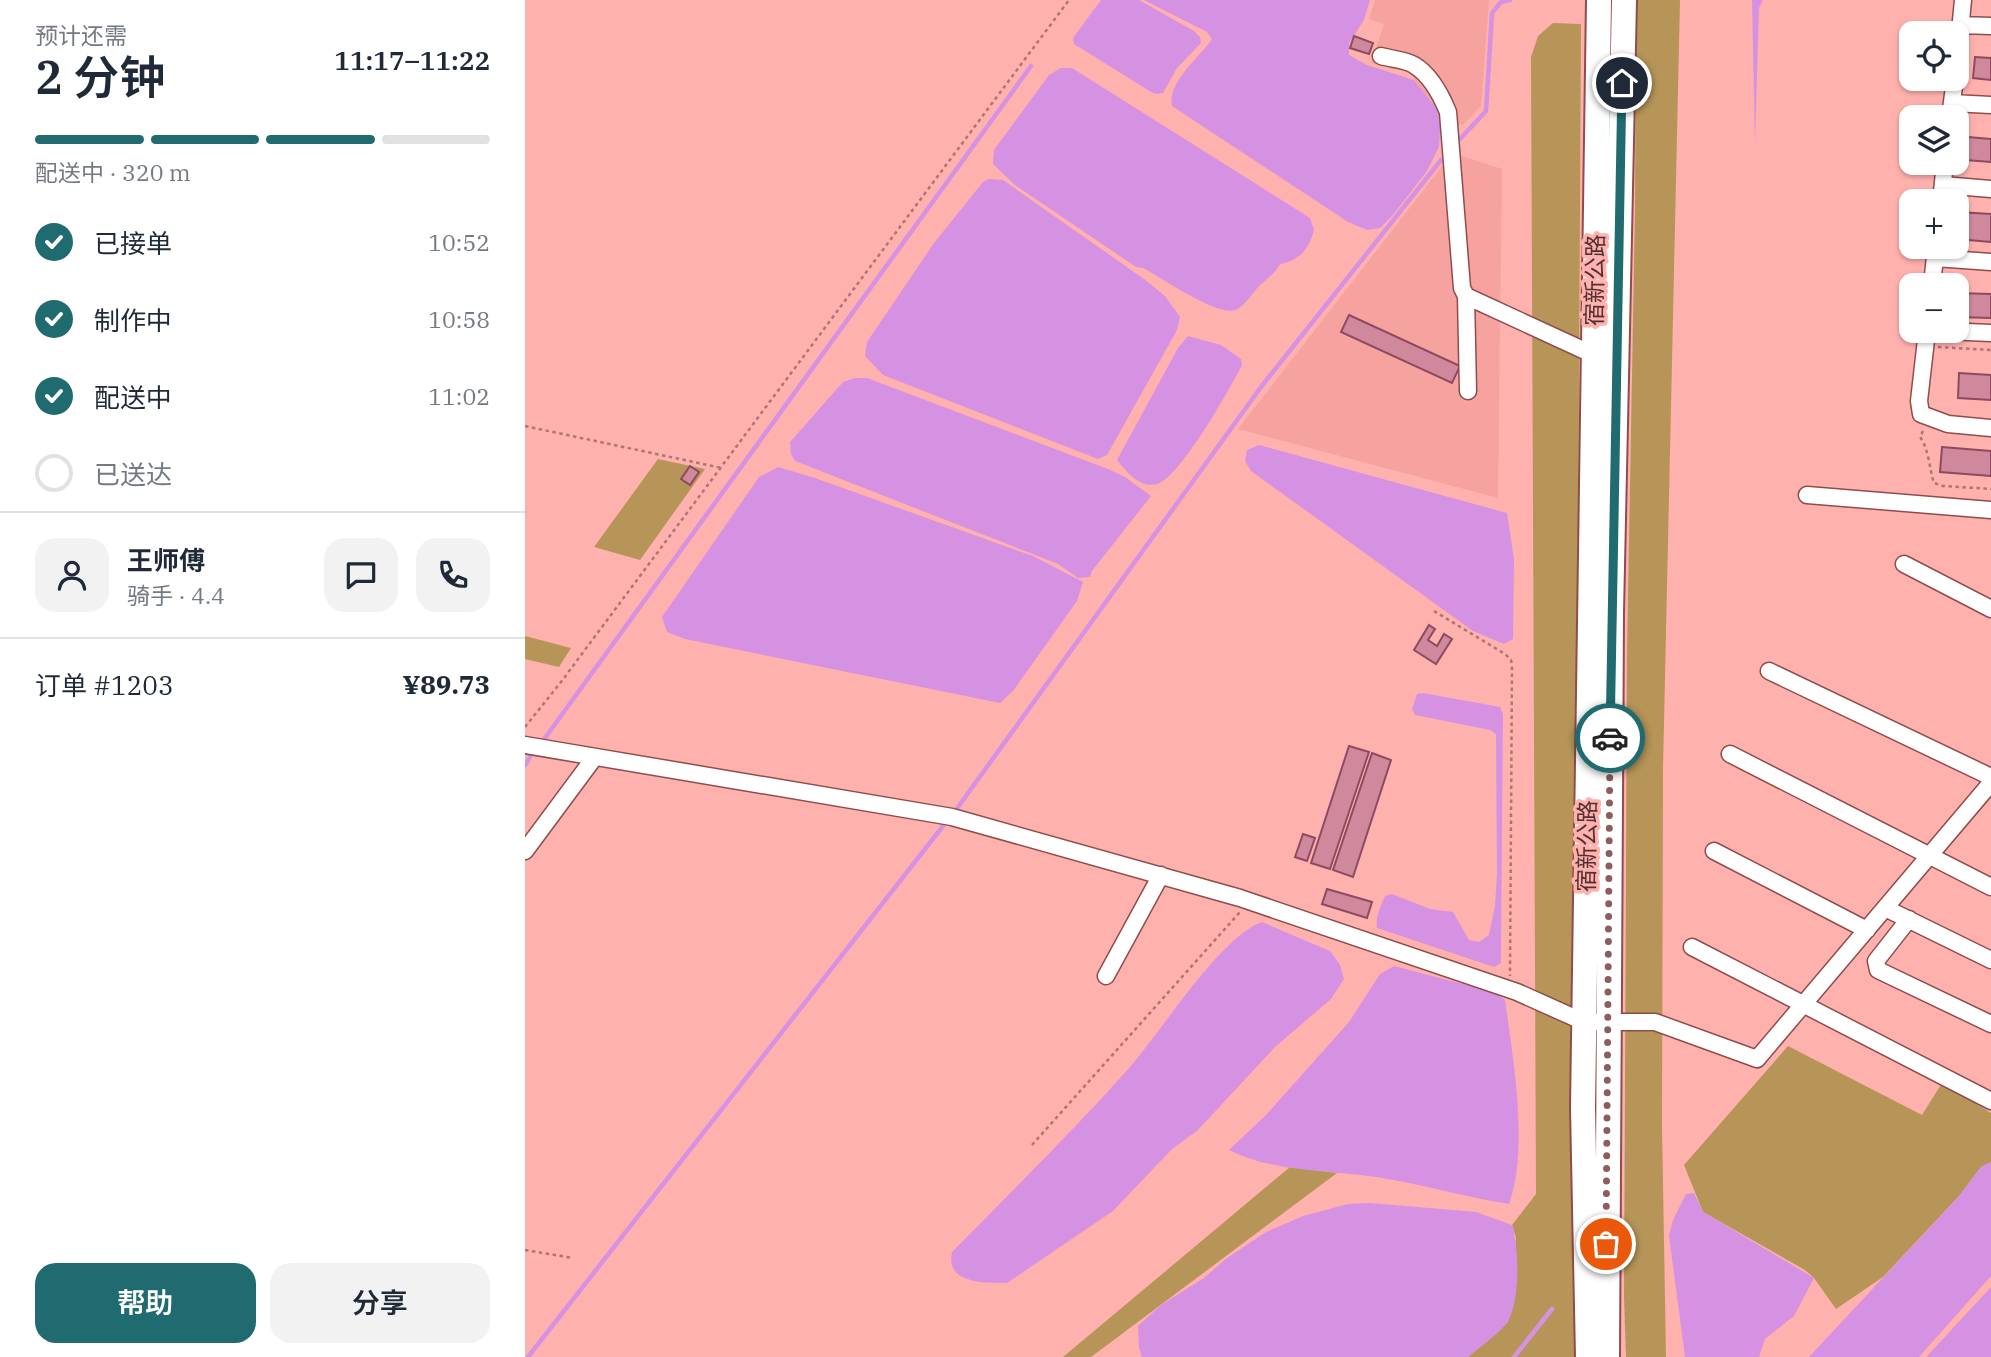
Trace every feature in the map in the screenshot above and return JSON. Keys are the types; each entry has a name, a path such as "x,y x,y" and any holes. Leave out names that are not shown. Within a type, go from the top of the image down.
{"highway":[{"name":"宿新公路","path":"1599,0 1594,355 1596,1022 1607,1357"},
{"name":"宿新公路","path":"1588,1357 1583,1108 1596,1022 1611,613 1623,0"}],"street":[{"path":"1961,21 1963,0"},
{"path":"1969,25 1991,26"},
{"path":"1381,56 1413,64 1442,96 1448,112 1462,288 1466,296 1468,391"},
{"path":"1969,108 1991,105"},
{"path":"1969,191 1991,189"},
{"path":"1969,258 1991,262"},
{"path":"1466,296 1594,355"},
{"path":"1969,332 1991,333"},
{"path":"1926,343 1919,401 1921,414 1948,424 1991,428"},
{"path":"1807,495 1991,510"},
{"path":"1904,564 1991,608"},
{"path":"1769,671 1991,777"},
{"path":"525,745 952,817 1249,902 1510,990 1596,1022 1655,1022 1757,1059 1991,783"},
{"path":"1730,754 1991,887"},
{"path":"525,851 594,758"},
{"path":"1714,851 1867,930"},
{"path":"1106,976 1161,875"},
{"path":"1885,908 1991,960"},
{"path":"1909,919 1876,961 1878,970 1991,1024"},
{"path":"1692,947 1991,1101"}],"path":[{"path":"525,727 722,468 1069,0"},
{"path":"1950,343 1991,350"},
{"path":"1930,419 1920,437 1926,445 1934,483 1991,489"},
{"path":"525,426 722,468"},
{"path":"1434,611 1511,660 1510,990"},
{"path":"1032,1145 1249,902"},
{"path":"525,1250 573,1258"}],"shaded area":[{"path":"1101,0 1139,0 1200,37 1201,43 1177,68 1163,93 1151,92 1074,44 1073,38"},
{"path":"1144,0 1370,0 1364,20 1349,43 1349,55 1367,65 1414,80 1441,114 1439,147 1427,171 1380,228 1367,230 1348,222 1172,106 1174,88 1179,79 1212,39 1207,32"},
{"path":"1375,0 1489,0 1481,106 1463,125 1457,124 1459,155 1502,169 1498,498 1238,429 1446,161 1444,118 1410,74 1399,67 1371,63 1384,24 1369,19"},
{"path":"1636,0 1680,0 1663,768 1662,1126 1666,1357 1626,1357 1624,1297 1627,654"},
{"path":"1752,0 1763,0 1759,8 1755,143"},
{"path":"1553,23 1581,24 1578,573 1570,1134 1576,1357 1468,1357 1508,1322 1516,1238 1512,1225 1536,1194 1531,57 1538,36"},
{"path":"1061,68 1072,68 1310,218 1314,230 1306,248 1298,257 1280,264 1242,306 1227,311 1203,302 1143,268 1136,267 1015,185 993,164 994,150 1049,75"},
{"path":"989,179 1003,180 1144,279 1165,296 1180,317 1177,330 1107,455 1098,459 883,375 865,356 867,342 934,243 983,182"},
{"path":"1188,336 1221,345 1241,359 1242,365 1204,431 1178,466 1157,484 1145,484 1134,478 1117,460 1178,348"},
{"path":"867,378 1108,469 1125,477 1151,496 1090,577 1078,578 1058,564 795,461 790,442 843,382"},
{"path":"1259,445 1507,513 1514,559 1513,639 1504,644 1473,631 1251,471 1245,461 1247,450"},
{"path":"658,459 705,469 640,560 594,547"},
{"path":"778,467 1033,556 1083,582 1077,601 1013,691 1000,703 685,639 667,632 662,617 759,477"},
{"path":"525,636 571,648 559,667 525,659"},
{"path":"1417,694 1500,707 1503,714 1501,963 1494,967 1377,928 1385,896 1392,894 1430,909 1453,912 1469,940 1479,942 1489,935 1495,906 1496,734 1490,730 1415,715 1412,709"},
{"path":"1262,922 1330,951 1340,965 1344,979 1331,999 1275,1047 1197,1131 1172,1149 1113,1211 1007,1283 978,1282 961,1276 951,1263 952,1252 1130,1067 1211,964 1246,931"},
{"path":"1394,966 1493,992 1505,1000 1519,1131 1515,1182 1509,1204 1393,1180 1268,1164 1229,1150 1266,1115 1349,1022 1380,974"},
{"path":"1788,1046 1922,1115 1942,1083 1991,1113 1991,1162 1981,1167 1960,1195 1883,1277 1836,1309 1805,1270 1703,1212 1684,1165"},
{"path":"1991,1162 1991,1276 1919,1357 1809,1357 1960,1195 1981,1167"},
{"path":"1290,1167 1337,1173 1091,1357 1063,1357"},
{"path":"1694,1193 1703,1212 1814,1278 1794,1316 1765,1339 1759,1357 1685,1357 1669,1236 1673,1220 1686,1194"},
{"path":"1370,1203 1476,1212 1512,1225 1517,1276 1511,1315 1493,1337 1468,1357 1142,1357 1138,1326 1161,1305 1204,1278 1227,1258 1266,1232 1303,1216 1348,1204"},
{"path":"1991,1287 1991,1357 1927,1357 1928,1355"}],"building":[{"path":"1354,36 1373,43 1369,54 1350,48"},
{"path":"1975,57 1991,58 1991,80 1973,78"},
{"path":"1969,137 1991,139 1991,162 1969,160"},
{"path":"1969,213 1991,214 1991,242 1969,240"},
{"path":"1969,293 1991,294 1991,318 1969,317"},
{"path":"1349,315 1460,366 1452,383 1341,332"},
{"path":"1959,373 1991,375 1991,400 1958,398"},
{"path":"1942,447 1991,451 1991,476 1940,472"},
{"path":"690,466 699,472 690,485 681,479"},
{"path":"1429,625 1435,629 1428,640 1437,646 1444,634 1452,639 1436,664 1414,650"},
{"path":"1349,746 1369,752 1330,869 1311,863"},
{"path":"1372,753 1391,760 1353,877 1333,870"},
{"path":"1303,834 1315,838 1307,861 1295,857"},
{"path":"1327,889 1372,902 1367,918 1322,904"}],"waterway":[{"path":"1460,139 1486,111 1492,13 1501,2 1510,0"},
{"path":"545,738 1031,66"},
{"path":"958,807 1261,387 1441,160"},
{"path":"525,765 530,757"},
{"path":"528,1357 943,826"},
{"path":"1514,1357 1552,1309"}],"way so far":[{"path":"1606,1244 1610,738"}],"route":[{"path":"1610,738 1622,83"}]}
